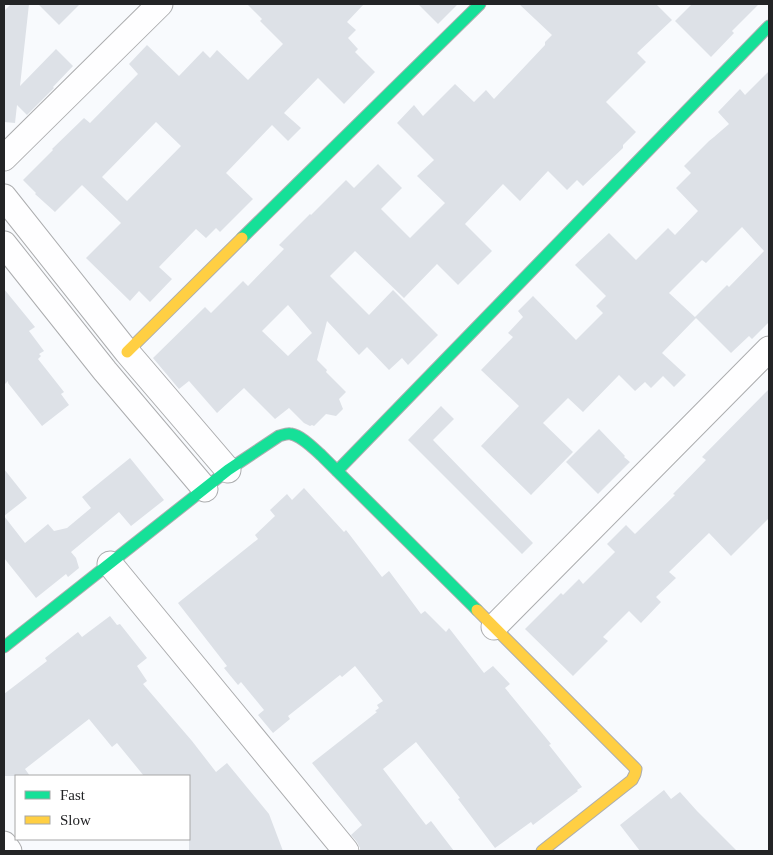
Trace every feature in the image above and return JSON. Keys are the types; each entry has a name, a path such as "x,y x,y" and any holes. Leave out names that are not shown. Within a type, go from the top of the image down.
{"street":[{"path":"4,158 160,4"},
{"path":"127,352 480,4"},
{"path":"337,471 769,26"},
{"path":"4,197 127,352 228,470"},
{"path":"4,244 105,371 205,488"},
{"path":"50,302 72,283"},
{"path":"494,627 769,349"},
{"path":"4,646 228,470 279,436 292,434 300,438 337,471 637,770 632,780 547,850"},
{"path":"110,564 346,851"},
{"path":"4,844 9,851"}],"building":[{"path":"11,4 29,4 20,86 56,49 73,66 27,115 17,105 15,123 4,122 4,11"},
{"path":"38,4 80,4 59,25"},
{"path":"247,4 364,4 347,22 356,30 348,38 358,49 355,52 375,72 344,104 318,78 284,113 301,128 288,141 272,125 226,173 253,199 220,232 216,228 206,238 196,229 159,267 172,279 150,302 139,291 130,301 86,258 121,223 82,185 55,212 23,180 84,118 90,123 138,74 129,64 147,45 179,76 203,51 210,58 217,50 248,80 283,44 260,21 262,19","holes":["156,122 181,146 127,201 102,177"]},
{"path":"418,4 458,4 438,24"},
{"path":"519,4 656,4 672,20 637,53 646,62 606,102 636,132 623,145 623,148 583,186 577,180 567,190 548,171 520,201 503,184 465,224 492,251 458,285 437,264 404,298 355,251 330,276 369,315 393,290 438,335 408,365 402,358 389,370 367,347 359,355 327,321 317,360 346,392 339,399 343,409 336,416 326,414 314,426 310,426 304,423 289,408 275,419 244,388 217,413 189,381 179,389 153,358 205,307 211,313 243,281 248,286 284,249 279,245 346,180 354,188 378,164 402,188 381,209 410,238 445,203 417,176 434,160 397,123 414,105 423,116 455,84 474,102 486,90 494,99 545,45 545,42 552,35","holes":["288,305 312,333 288,356 262,331"]},
{"path":"692,4 759,4 732,31 734,33 711,57 675,21"},
{"path":"769,71 769,322 752,339 749,336 731,353 696,318 662,353 686,375 674,387 663,376 651,388 645,382 635,391 619,375 583,412 568,398 543,423 573,452 531,495 481,446 519,406 481,370 513,337 508,333 523,317 518,311 533,296 576,340 603,313 596,306 606,296 575,265 609,233 636,260 668,228 675,235 698,211 676,188 691,173 684,166 729,124 718,112 740,89 745,95","holes":["742,227 764,251 729,287 727,285 696,318 669,293 702,260 706,263"]},
{"path":"4,289 35,327 29,331 44,351 39,354 41,356 38,359 64,392 61,394 69,405 42,426 8,381 4,385"},
{"path":"769,389 769,518 731,556 709,533 669,572 676,578 656,597 661,602 641,623 629,611 603,637 608,641 573,676 525,629 561,593 563,595 579,579 583,584 615,552 607,544 626,525 635,534 675,495 673,494 706,460 702,457"},
{"path":"441,406 454,419 433,440 533,543 522,554 408,440"},
{"path":"599,429 630,462 598,494 566,462"},
{"path":"130,458 164,500 131,526 119,512 71,552 76,558 79,568 68,577 66,574 36,598 4,558 4,516 25,543 48,524 54,531 67,528 91,508 82,497"},
{"path":"4,469 27,498 4,516"},
{"path":"304,488 344,532 346,530 382,577 389,571 421,614 425,611 446,632 449,628 484,673 493,666 510,684 505,688 551,744 549,745 582,787 578,791 533,825 531,822 495,848 458,799 460,798 416,742 383,769 426,825 431,821 454,851 360,851 357,842 351,835 362,825 312,763 377,712 375,711 379,708 377,705 383,701 355,666 342,677 340,675 288,716 290,719 273,733 258,715 264,710 241,682 238,685 224,668 227,666 178,603 258,539 255,535 275,516 270,510 287,494 292,500"},
{"path":"110,616 117,625 120,624 147,658 137,666 147,681 143,684 216,772 227,763 269,814 283,851 189,851 190,775 143,775 117,743 112,747 89,719 25,769 29,775 4,776 4,694 47,661 45,658 78,632 82,637"},
{"path":"664,790 671,799 680,792 737,851 640,851 620,825"}],"traffic: fast":[{"path":"242,238 480,4"},
{"path":"337,471 769,26"},
{"path":"4,647 228,470 279,436 288,434 295,435 303,440 321,455 477,610"}],"traffic: slow":[{"path":"127,352 242,238"},
{"path":"477,610 636,769 632,780 542,851"}]}
